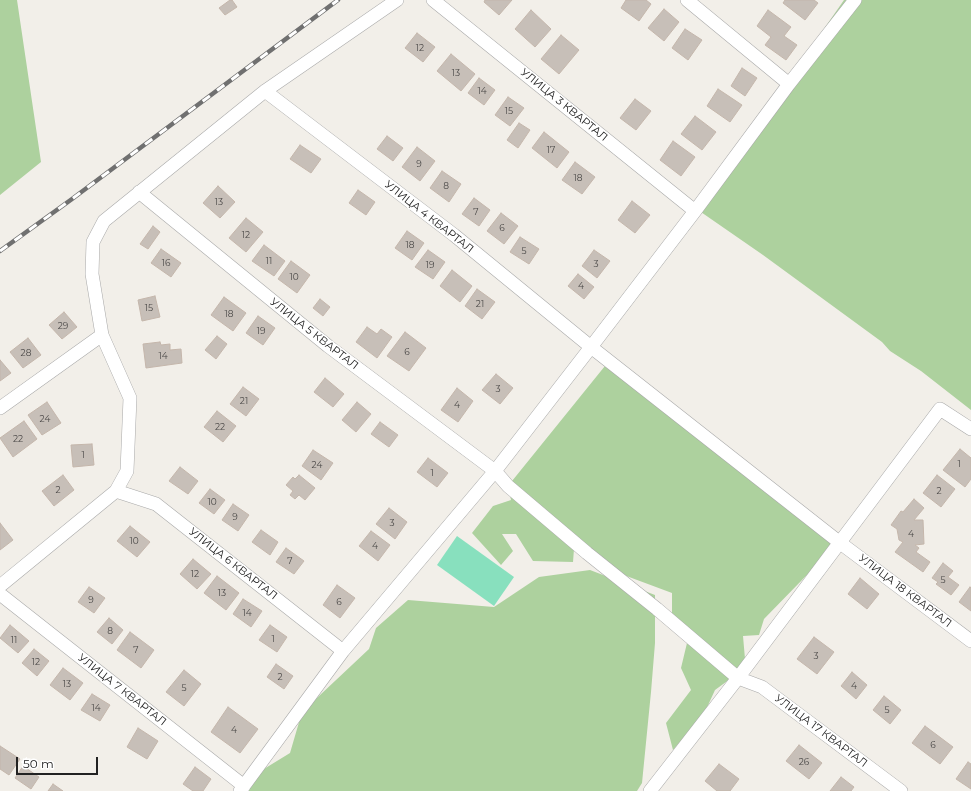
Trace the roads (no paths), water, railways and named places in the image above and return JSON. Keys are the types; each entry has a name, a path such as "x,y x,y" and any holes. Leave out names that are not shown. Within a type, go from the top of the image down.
{"street":[{"path":"0,586 116,491 127,471 130,398 102,335 92,274 93,242 104,221 265,92 397,0"},
{"name":"УЛИЦА 3 КВАРТАЛ","path":"433,0 695,211"},
{"path":"687,0 789,84"},
{"path":"242,788 343,651 495,471 695,211 789,84 855,0"},
{"name":"УЛИЦА 4 КВАРТАЛ","path":"265,92 454,235 591,347 839,542"},
{"name":"УЛИЦА 5 КВАРТАЛ","path":"139,192 328,346 495,471 514,492 738,678"},
{"path":"0,408 102,335"},
{"path":"650,791 738,678 940,409 971,429"},
{"name":"УЛИЦА 6 КВАРТАЛ","path":"116,491 156,504 343,651"},
{"name":"УЛИЦА 18 КВАРТАЛ","path":"839,542 971,641"},
{"name":"УЛИЦА 7 КВАРТАЛ","path":"0,594 242,788"},
{"name":"УЛИЦА 17 КВАРТАЛ","path":"738,678 762,687 901,791"}],"railway":[{"path":"0,251 338,0"}]}
